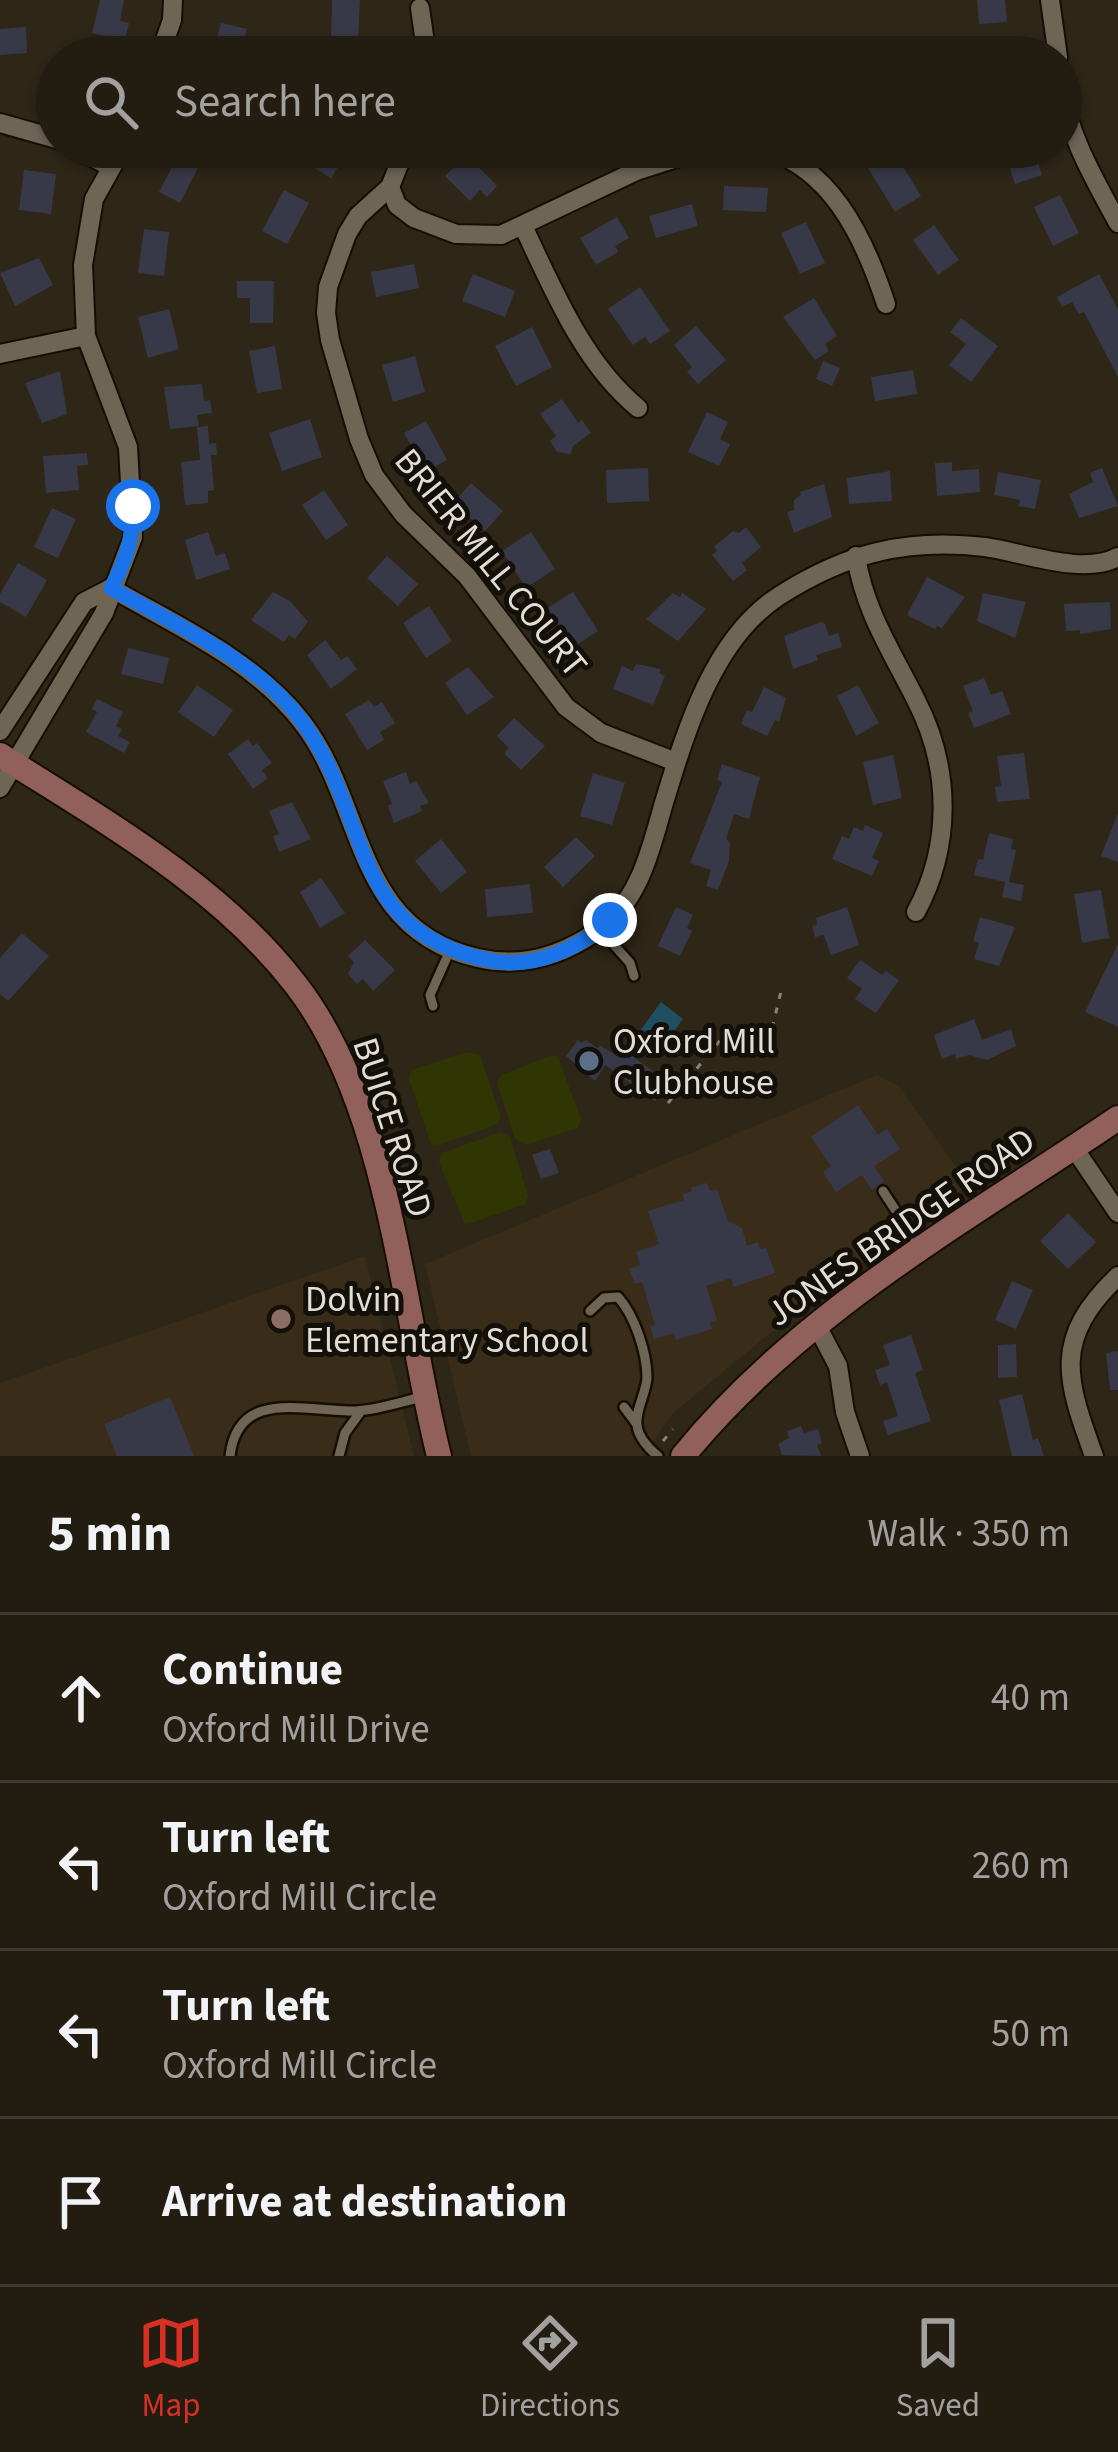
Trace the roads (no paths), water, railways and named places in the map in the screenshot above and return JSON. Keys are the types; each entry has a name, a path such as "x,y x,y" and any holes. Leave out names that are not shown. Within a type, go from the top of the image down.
{"street":[{"path":"166,36 172,0"},
{"path":"1050,0 1055,36"},
{"path":"419,8 424,36"},
{"path":"0,123 36,133"},
{"path":"1082,152 1118,223"},
{"path":"0,788 7,760 104,613 133,537 128,447 86,336 82,265 94,199 110,168"},
{"name":"BRIER MILL COURT","path":"398,168 390,187 346,234 328,287 326,313 359,439 374,475 403,514 467,576 566,707 601,733 676,762"},
{"path":"390,187 397,205 414,218 456,234 501,236 646,168"},
{"path":"804,168 824,183 876,273 886,304"},
{"path":"523,226 572,327 638,408"},
{"path":"0,355 86,336"},
{"path":"111,588 241,663 283,699 305,724 323,758 385,898 424,935 472,957 510,964 542,959 600,929 627,900 643,874 676,762 701,701 736,635 776,598 856,556 893,546 988,548 1059,562 1108,562 1118,557"},
{"path":"856,556 861,588 934,740 944,828 928,888 916,912"},
{"path":"0,731 84,602 111,588"},
{"name":"BUICE ROAD","path":"7,760 212,899 299,989 352,1091 376,1168 439,1456"},
{"name":"JONES BRIDGE ROAD","path":"683,1456 752,1381 816,1324 1118,1118"},
{"path":"1074,1148 1118,1213"},
{"path":"1094,1456 1072,1397 1068,1363 1082,1318 1118,1276"},
{"path":"816,1324 838,1366 845,1412 860,1456"}],"lane":[{"path":"600,929 630,963 634,976"},
{"path":"433,1006 430,995 451,948"},
{"path":"883,1191 921,1250"},
{"path":"590,1311 604,1298 618,1297 626,1306 643,1349 647,1378 636,1423"},
{"path":"230,1456 233,1435 257,1411 361,1411 424,1396"},
{"path":"624,1407 647,1447 658,1456"},
{"path":"339,1456 345,1433 361,1411"}],"water":[{"path":"661,1002 683,1019 655,1058 628,1040 634,1039"}],"place":[{"name":"Oxford Mill Clubhouse","path":"589,1061"},
{"name":"Dolvin Elementary School","path":"281,1319"}]}
